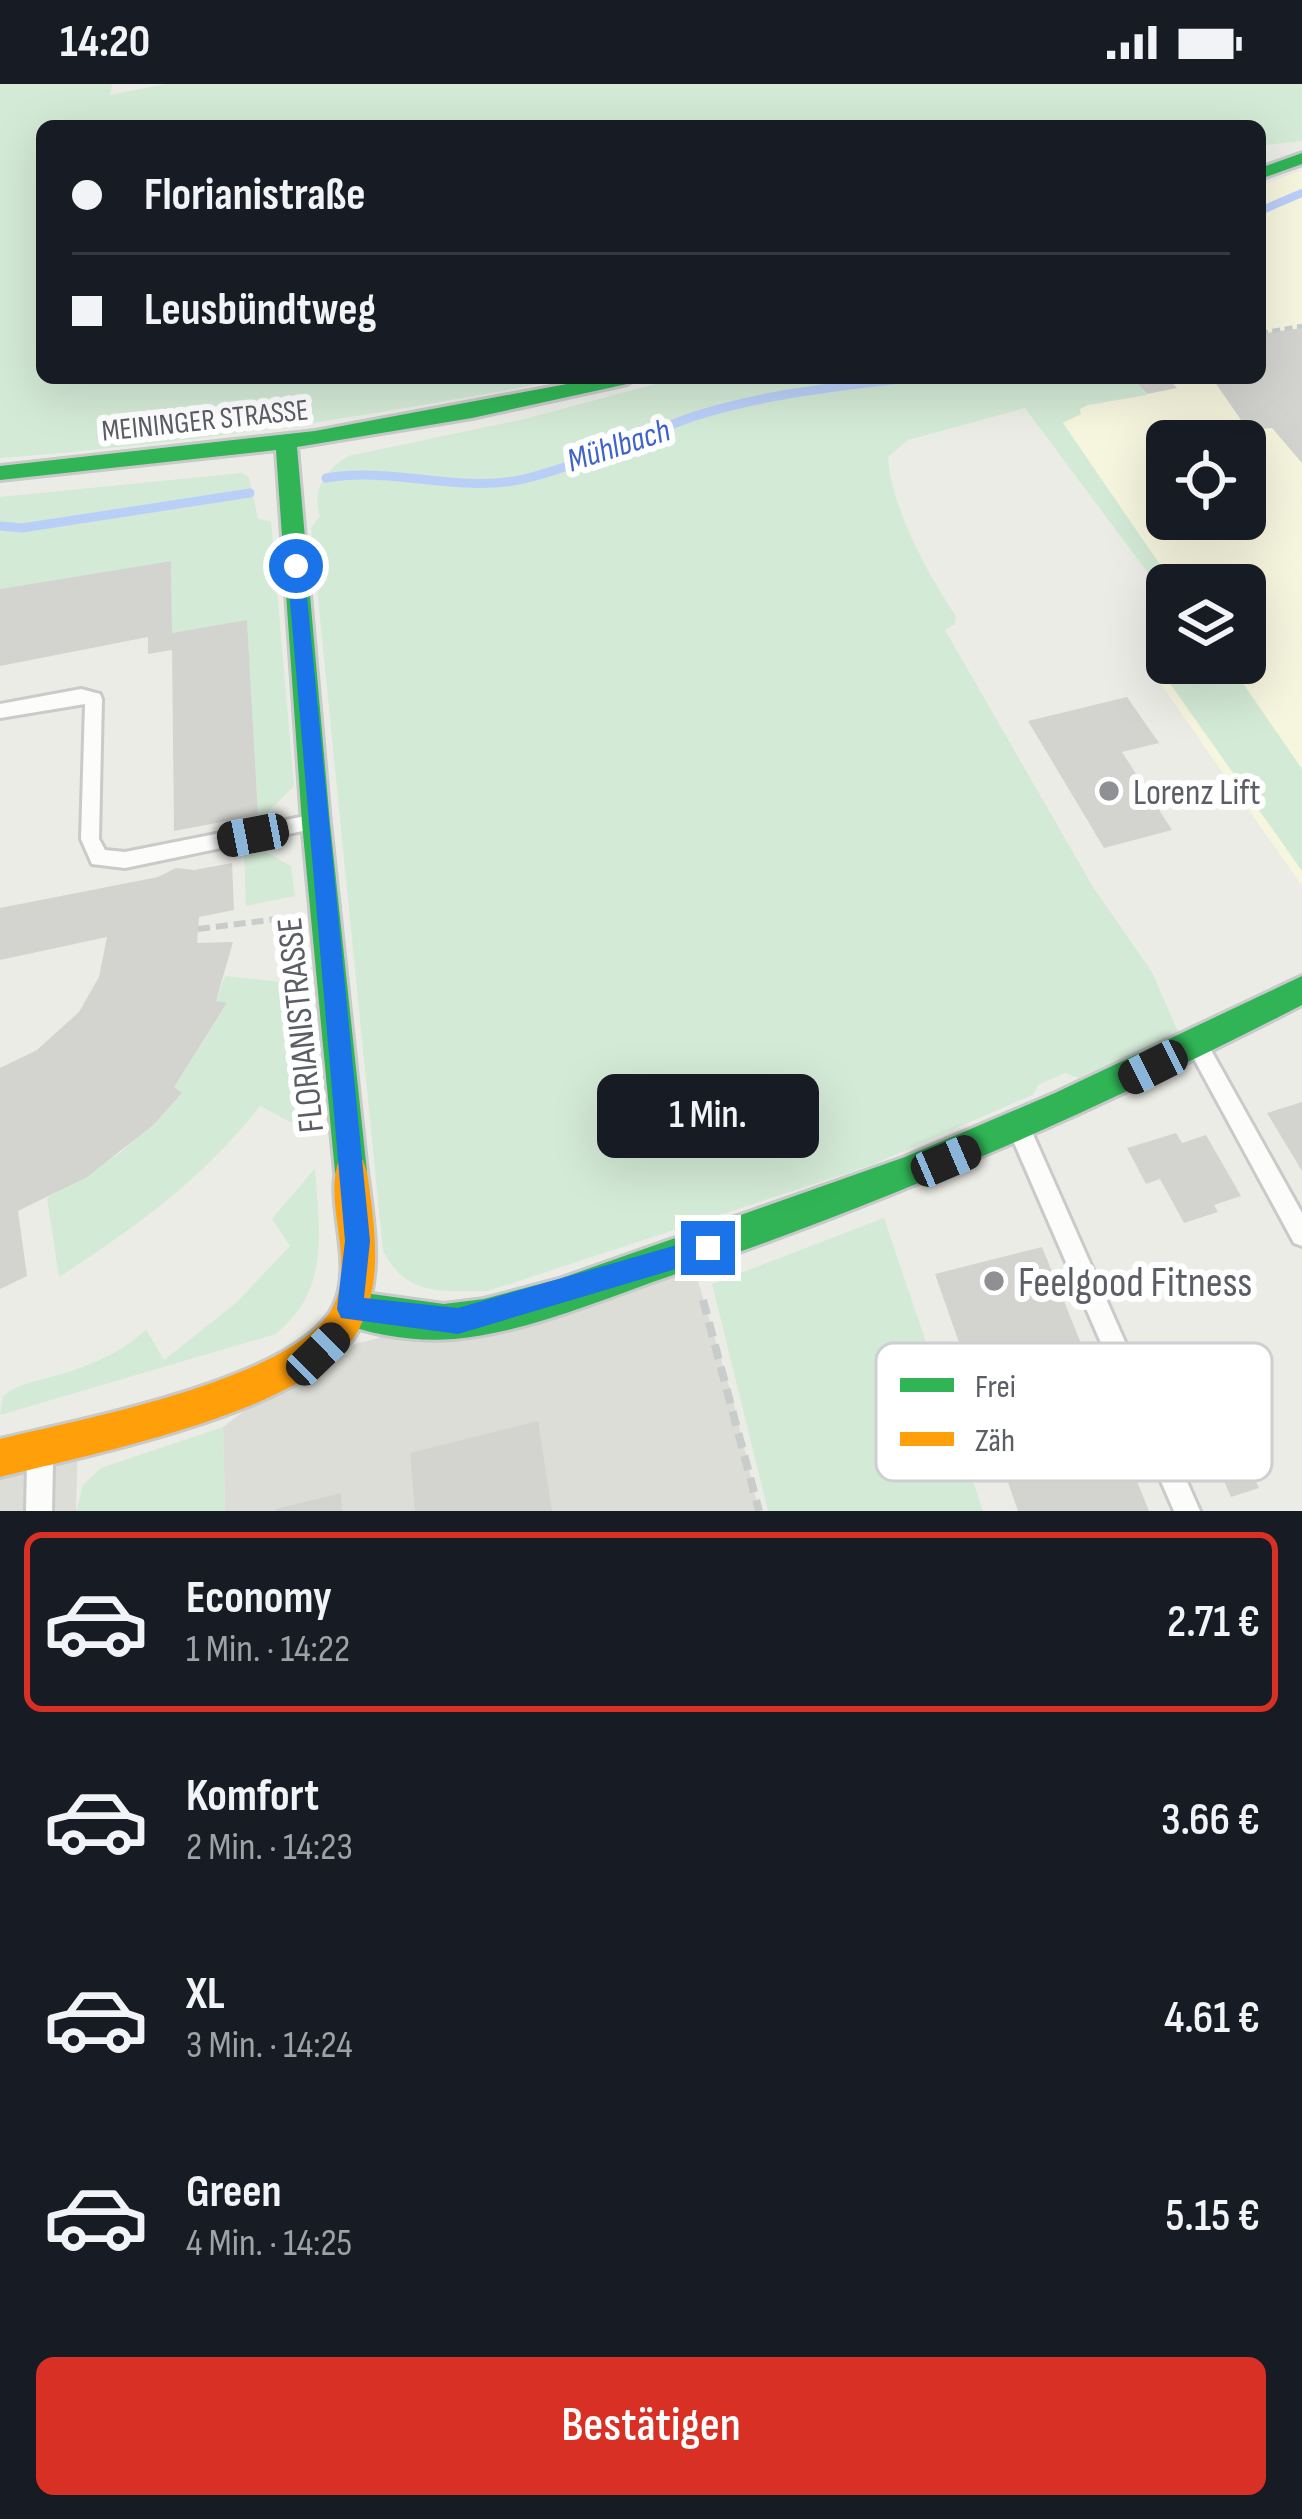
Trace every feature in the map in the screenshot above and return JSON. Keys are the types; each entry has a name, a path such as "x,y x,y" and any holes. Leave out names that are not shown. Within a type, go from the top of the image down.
{"street":[{"path":"1266,172 1302,158"},
{"name":"MEININGER STRASSE","path":"0,473 286,446 415,425 601,384"},
{"name":"FLORIANISTRASSE","path":"286,446 316,823 358,1241 350,1309"},
{"path":"0,1458 292,1370 338,1334 350,1309 458,1321 699,1251 874,1192 1198,1046 1302,990"}],"lane":[{"path":"0,711 81,696 94,699 90,839 99,858 125,860 316,823"},
{"path":"1198,1046 1302,1235"},
{"path":"1019,1130 1113,1343"},
{"path":"39,1511 40,1446"},
{"path":"1174,1481 1187,1511"}],"path":[{"path":"1266,332 1302,326"},
{"path":"198,929 324,908"},
{"path":"699,1251 759,1511"}],"shaded area":[{"path":"0,84 112,84 110,95 165,84 1302,84 1302,141 1266,145 1266,120 36,120 36,384 537,384 286,427 0,458"},
{"path":"1302,170 1302,886 1161,684 1266,684 1266,564 1146,564 1146,571 1025,407 1089,384 1266,384 1266,184"},
{"path":"655,384 1139,384 1147,395 1088,405 1063,423 1160,564 1146,564 1146,571 1025,408 908,440 888,457 903,518 956,616 955,624 945,630 1093,887 1152,972 1178,1032 1078,1078 1065,1073 1038,1085 1034,1094 872,1165 488,1291 426,1288 402,1276 383,1250 311,528 320,516 319,489 327,474 348,456 524,419"},
{"path":"241,473 249,477 258,519 271,521 294,786 267,813 258,815 247,621 172,633 171,561 0,589 0,497"},
{"path":"1170,684 1243,684 1302,769 1302,871"},
{"path":"266,852 291,866 295,896 246,906 244,855"},
{"path":"225,976 302,984 310,1089 292,1123 260,1106 216,1156 167,1200 59,1277 47,1198 120,1153 182,1094 174,1087 227,1004 216,1001"},
{"path":"315,1168 319,1237 314,1278 294,1316 276,1334 0,1415 3,1396 9,1392 105,1357 146,1329 164,1360 236,1303 290,1246 272,1219"},
{"path":"884,1218 926,1343 876,1343 876,1481 973,1481 983,1511 768,1511 712,1284"},
{"path":"690,1254 759,1511 225,1511 223,1427 318,1354"},
{"path":"223,1427 225,1511 76,1511 83,1485 101,1468"},
{"path":"78,1436 76,1511 0,1511 0,1458"}],"building":[{"path":"1302,328 1302,463 1272,428 1266,428 1266,420 1241,420 1216,384 1266,384 1266,333"},
{"path":"1138,384 1173,384 1177,388 1147,394"},
{"path":"171,561 172,633 247,620 258,815 174,831 172,650 148,654 148,637 0,666 0,589"},
{"name":"Lorenz Lift","path":"1127,697 1159,743 1122,752 1172,830 1104,848 1028,721"},
{"path":"232,863 234,910 199,917 197,943 233,942 216,1001 227,1003 174,1087 182,1093 153,1125 87,1177 18,1211 27,1276 0,1289 0,1068 37,1050 79,1012 99,977 107,937 0,960 0,908 158,877 176,868"},
{"path":"1302,1102 1302,1171 1267,1113"},
{"path":"1176,1133 1182,1143 1206,1135 1241,1196 1214,1205 1218,1212 1184,1223 1160,1179 1146,1184 1127,1148"},
{"path":"1042,1247 1081,1343 959,1343 935,1274"},
{"path":"538,1421 552,1511 415,1511 410,1453"},
{"path":"1007,1481 1137,1481 1149,1511 1018,1511"},
{"path":"1224,1481 1256,1481 1259,1488 1231,1497"},
{"path":"341,1493 342,1511 276,1511 276,1509"}],"waterway":[{"name":"Mühlbach","path":"1266,208 1302,193"},
{"name":"Mühlbach","path":"326,478 377,475 478,483 528,478 719,409 862,384"},
{"name":"Mühlbach","path":"0,526 22,528 250,493"}],"traffic: fast":[{"path":"1266,172 1302,158"},
{"path":"0,473 315,438 601,384"},
{"path":"286,446 316,823 351,1172"},
{"path":"350,1309 444,1322 509,1312 559,1297 824,1205 986,1140 1302,990"}],"traffic: slow":[{"path":"0,1458 242,1390 325,1345 346,1319 356,1284 358,1247 351,1172"}],"place":[{"name":"Lorenz Lift","path":"1109,791"},
{"name":"Feelgood Fitness","path":"994,1281"}],"route":[{"path":"296,566 358,1241 350,1309 434,1322 458,1321 708,1248"}]}
